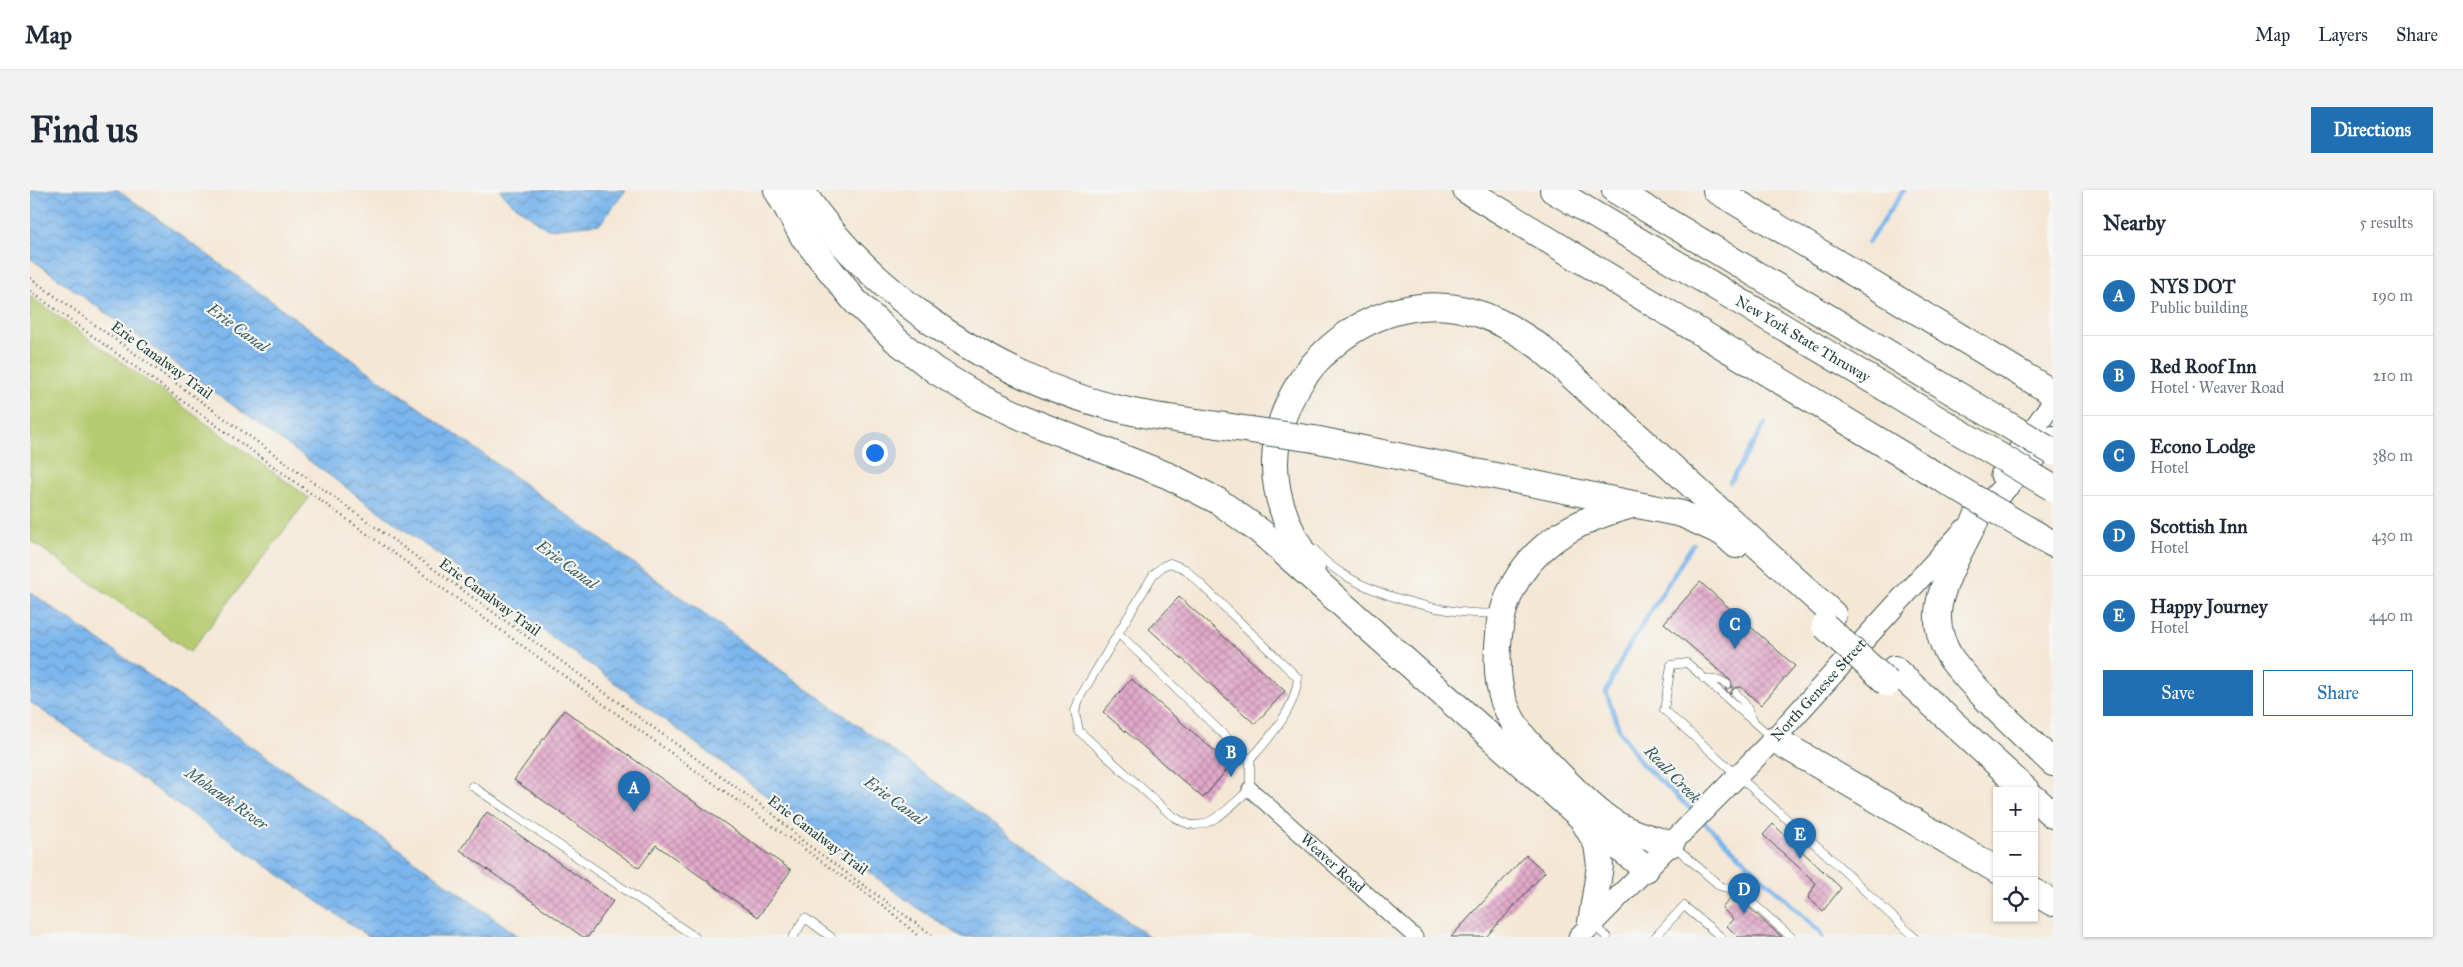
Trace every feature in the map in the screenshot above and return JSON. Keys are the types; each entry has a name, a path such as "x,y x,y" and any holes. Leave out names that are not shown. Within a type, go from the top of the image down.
{"highway":[{"path":"777,190 804,236 854,300 897,341 936,371 990,402 1035,423 1169,476 1218,501 1261,532 1581,817 1646,869"},
{"path":"801,190 813,208 877,278 949,334 1014,370 1072,394 1132,412 1314,438 1682,514 1723,533 1829,620"},
{"path":"1466,190 1942,479 2053,544"},
{"name":"New York State Thruway","path":"1553,190 2053,488"},
{"name":"New York State Thruway","path":"1615,190 2053,452"},
{"path":"1716,190 2053,393"},
{"path":"1334,598 1293,536 1286,521 1277,487 1275,461 1281,421 1284,414 1311,366 1343,336 1377,317 1405,309 1446,307 1473,312 1511,327 1540,347 1829,620 1891,676 2022,787"},
{"name":"North Genesee Street","path":"1978,515 2053,438"},
{"path":"1634,505 1606,512 1574,525 1548,543 1526,566 1511,587 1502,613 1497,669 1504,701 1522,736 1576,792 1609,820 1635,834 1678,836"},
{"path":"1978,515 1941,593 1937,614 1941,639 1952,659 1970,680 2053,763"},
{"path":"1891,676 2003,787"},
{"path":"1764,730 1993,868"},
{"path":"2038,802 2053,815"},
{"path":"1581,817 1597,844 1600,866 1592,932"},
{"path":"2038,819 2053,832"},
{"path":"2038,894 2053,903"}],"main road":[{"path":"1960,535 2053,402"},
{"name":"North Genesee Street","path":"1592,932 1646,869 1737,776 1764,730 1978,515"}],"street":[{"name":"Weaver Road","path":"1250,790 1415,937"}],"lane":[{"path":"1277,487 1294,520 1319,555 1347,578 1381,594 1462,613 1480,615 1502,613"},
{"path":"1170,563 1185,569 1298,678 1296,693 1270,737 1250,760 1250,790 1218,816 1205,823 1194,825 1170,814 1079,731 1075,711 1077,704 1153,574 1162,566 1170,563"},
{"path":"1118,633 1250,760"},
{"path":"1764,730 1687,663 1671,665 1664,710 1825,852 1914,937"},
{"path":"1704,678 1719,680 1727,684"},
{"path":"1736,693 1764,730"},
{"path":"472,786 695,937"},
{"path":"1678,836 1720,886 1740,892 1791,937"},
{"path":"1655,937 1684,906 1721,937"},
{"path":"793,937 805,918 831,937"}],"path":[{"name":"Erie Canalway Trail","path":"30,278 773,814 804,842 935,937"},
{"path":"30,291 888,910 919,937"}],"green space":[{"path":"30,296 309,498 190,652 30,540"}],"water":[{"name":"Erie Canal","path":"30,190 118,190 1150,937 961,937 913,905 603,674 30,258"},
{"path":"500,190 626,190 600,224 547,229 508,200"},
{"name":"Mohawk River","path":"30,592 401,851 520,937 369,937 30,702"}],"building":[{"path":"1700,582 1795,666 1761,705 1741,687 1733,688 1730,694 1725,689 1732,687 1731,681 1664,623"},
{"path":"1179,597 1285,691 1255,724 1149,629"},
{"path":"1131,679 1231,765 1203,798 1103,712"},
{"path":"564,710 791,870 758,917 656,845 639,868 514,780"},
{"path":"487,812 613,901 588,937 583,937 460,850"},
{"path":"1773,824 1841,888 1823,911 1808,898 1816,883 1763,835"},
{"path":"1526,855 1545,872 1486,937 1451,937"},
{"path":"1731,898 1739,899 1782,937 1738,937 1727,926 1733,919 1722,908"}],"waterway":[{"name":"Reall Creek","path":"1868,243 1904,190"},
{"name":"Reall Creek","path":"1730,482 1765,424"},
{"name":"Reall Creek","path":"1693,544 1624,654 1606,692 1620,731 1641,763 1694,812"},
{"name":"Reall Creek","path":"1703,821 1819,931 1822,937"}],"place":[{"name":"Econo Lodge","path":"1735,649"},
{"name":"Red Roof Inn","path":"1231,777"},
{"name":"NYS DOT","path":"634,812"},
{"name":"Happy Journey","path":"1800,859"},
{"name":"Scottish Inn","path":"1744,914"}]}
